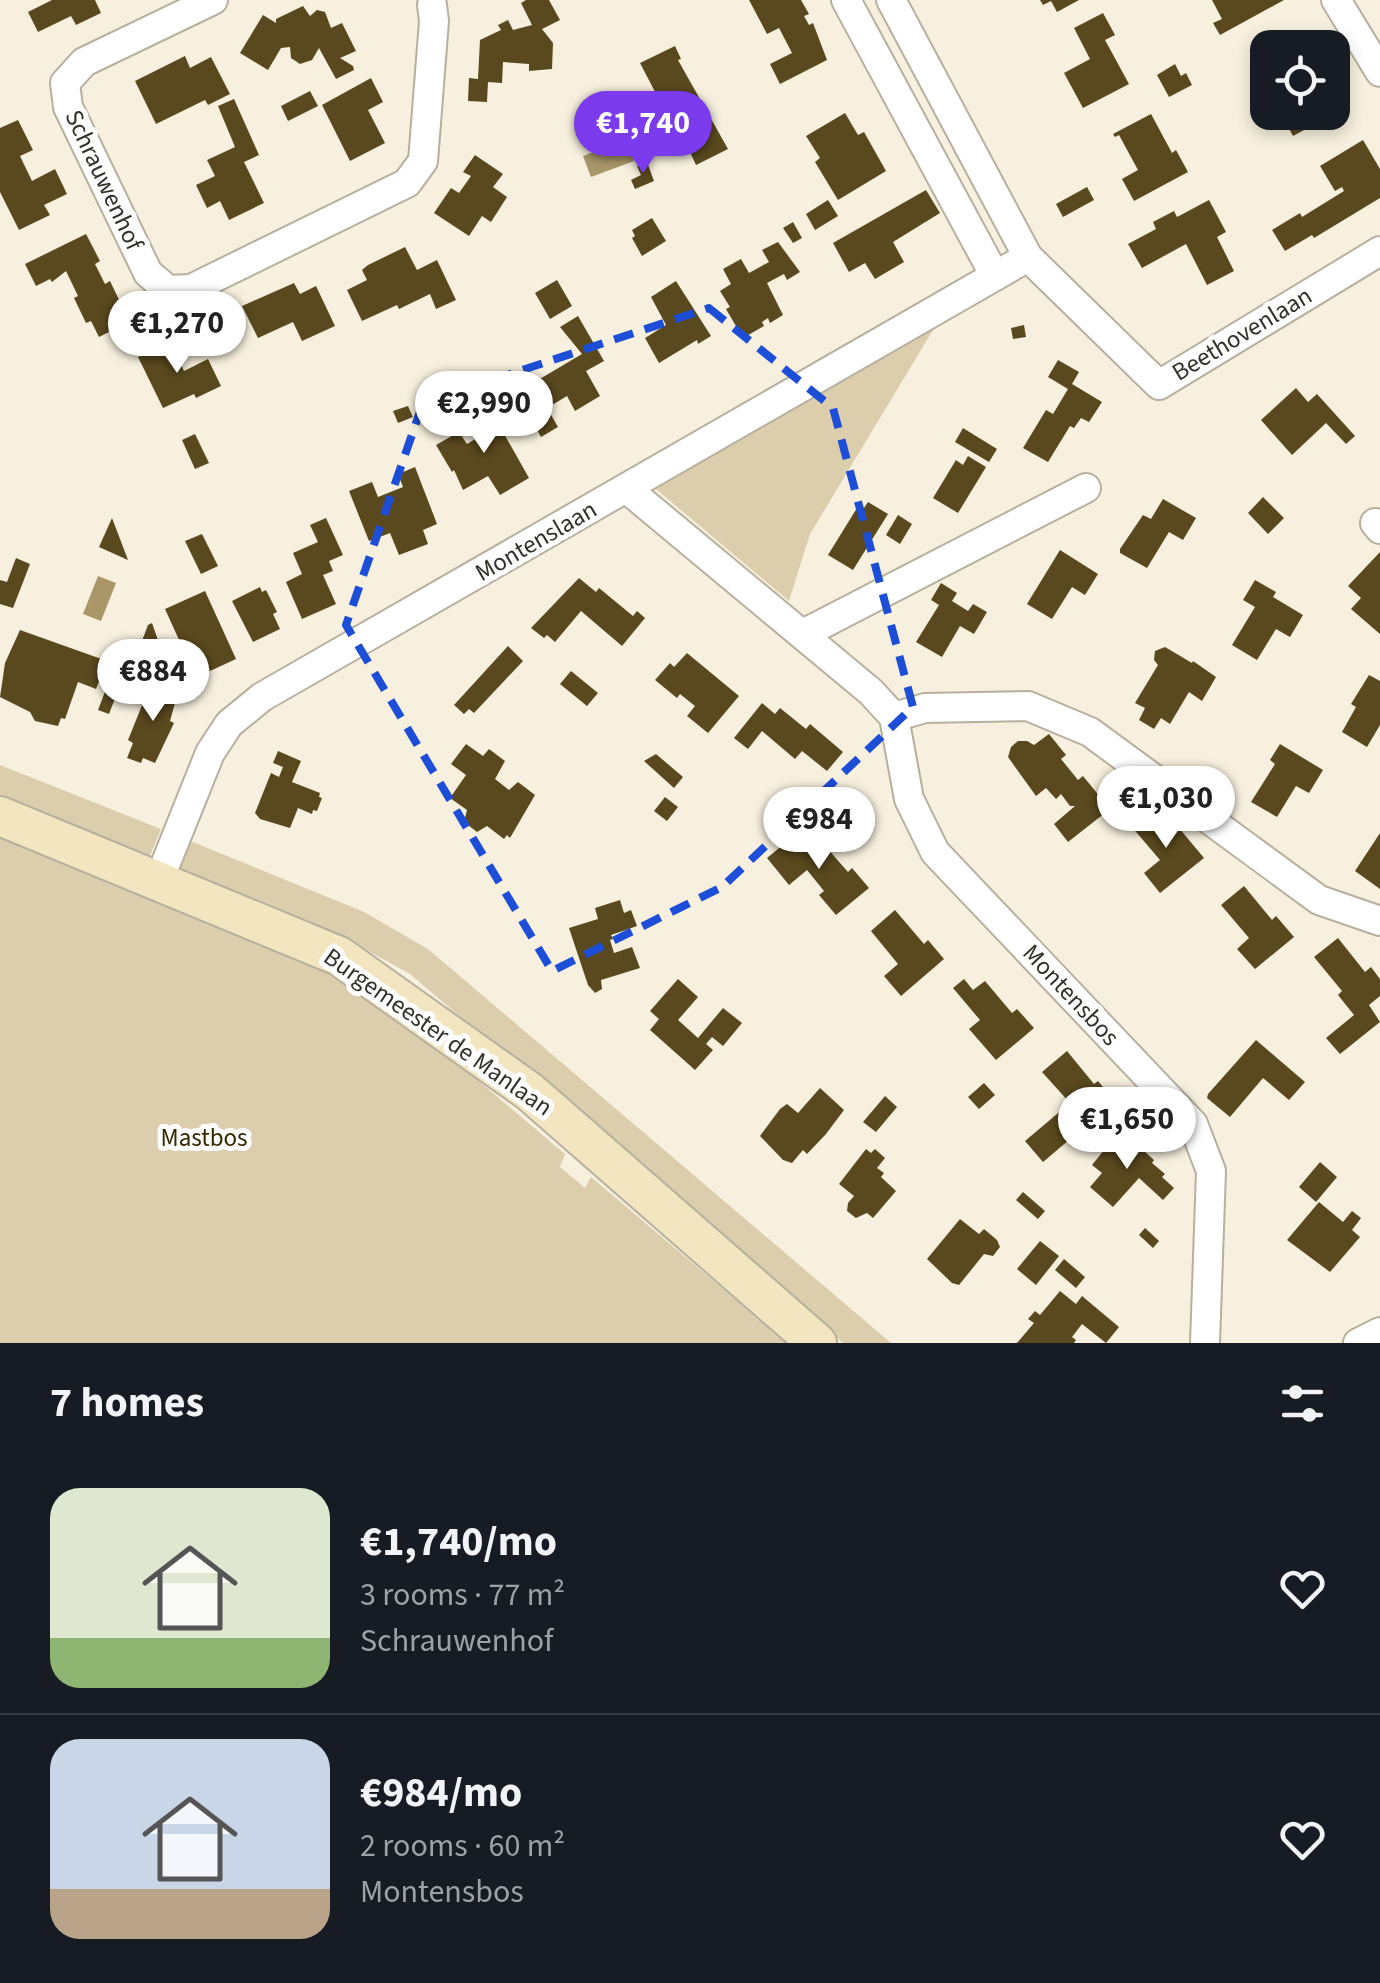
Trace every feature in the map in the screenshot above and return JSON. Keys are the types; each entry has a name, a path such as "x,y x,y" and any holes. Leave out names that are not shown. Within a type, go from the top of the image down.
{"street":[{"name":"Schrauwenhof","path":"213,0 84,62 66,83 68,107 148,273 168,290 191,289 407,183 423,161 434,21 431,2"},
{"path":"846,0 995,276"},
{"path":"891,0 1028,257"},
{"path":"1336,0 1380,72"},
{"name":"Beethovenlaan","path":"1028,257 1159,384 1380,250"},
{"name":"Montenslaan","path":"158,880 210,753 229,724 262,697 1028,257"},
{"path":"802,634 1086,488"},
{"path":"627,489 871,692 894,716 925,708 1028,706 1090,732 1318,900 1380,921"},
{"name":"Montensbos","path":"894,716 910,799 935,852 1193,1124 1211,1171 1205,1343"},
{"name":"Burgemeester de Manlaan","path":"0,816 338,956 530,1092 817,1343"},
{"path":"1358,1343 1380,1332"}],"highlighted area":[{"path":"709,308 833,408 913,707 722,887 552,971 346,625 423,403"}],"green space":[{"path":"936,325 810,534 789,601 650,484"},
{"path":"0,765 161,829 149,858 0,799"},
{"name":"Mastbos","path":"0,837 330,966 388,1004 565,1154 560,1167 585,1188 591,1177 787,1343 0,1343"},
{"path":"188,840 364,912 428,949 891,1343 843,1343 410,974 350,941 177,869"}],"shaded area":[{"path":"626,139 634,161 591,177 583,156"},
{"path":"98,576 116,583 101,621 83,614"}],"building":[{"path":"52,0 95,0 101,13 76,25 71,16 38,32 28,12"},
{"path":"549,0 560,20 542,29 553,43 552,69 529,71 529,64 503,62 502,83 488,82 487,102 468,101 469,78 478,79 480,40 501,30 498,25 508,20 513,30 532,25 521,3"},
{"path":"749,0 801,0 809,14 804,16 809,25 813,23 827,60 780,84 770,64 792,53 779,28 767,34"},
{"path":"1040,0 1079,0 1057,12 1051,1 1043,5"},
{"path":"1212,0 1284,0 1220,35 1213,23 1222,19"},
{"path":"303,6 310,16 317,10 325,12 331,28 342,23 356,51 340,58 354,70 336,79 319,48 312,60 300,64 291,58 290,47 281,48 268,70 240,53 263,15 276,23 276,19"},
{"path":"1103,13 1115,35 1105,40 1129,84 1083,108 1064,73 1090,59 1074,28"},
{"path":"675,46 681,59 678,60 728,149 696,165 682,135 672,140 658,112 664,109 640,63"},
{"path":"185,56 190,68 211,57 230,94 208,105 205,100 156,124 135,81"},
{"path":"1175,64 1192,85 1169,97 1157,75"},
{"path":"371,78 383,102 368,110 385,143 350,161 322,105"},
{"path":"310,91 318,106 288,121 281,106"},
{"path":"234,99 259,155 244,162 264,203 229,220 220,201 207,208 196,185 215,176 207,160 235,147 218,106"},
{"path":"845,113 858,135 864,132 886,171 838,200 815,162 820,158 806,136"},
{"path":"1151,114 1172,153 1176,150 1188,172 1134,201 1122,179 1138,170 1119,135 1113,134"},
{"path":"18,120 33,150 20,156 32,181 55,169 67,194 44,205 50,215 19,230 0,192 0,128"},
{"path":"1363,140 1380,169 1380,198 1285,251 1272,230 1344,191 1342,187 1335,191 1320,166"},
{"path":"475,155 503,174 493,187 507,197 491,222 482,216 469,236 434,213 451,188 459,193 471,176 463,172"},
{"path":"647,162 654,181 635,189 631,180 641,175 637,166"},
{"path":"1087,187 1094,200 1063,217 1056,204"},
{"path":"926,190 940,213 893,242 904,262 875,279 865,263 849,272 833,243"},
{"path":"828,200 838,216 815,230 806,214"},
{"path":"1209,200 1226,232 1217,237 1234,271 1207,285 1186,244 1142,268 1128,244 1156,229 1153,222 1174,211 1177,217"},
{"path":"652,218 666,241 642,256 632,230"},
{"path":"793,222 802,238 793,243 783,228"},
{"path":"86,234 100,261 95,264 105,284 110,281 122,306 117,308 125,324 99,337 91,321 86,323 66,271 52,282 50,279 36,286 25,264"},
{"path":"778,242 800,272 787,280 784,274 767,283 783,315 770,323 768,318 762,322 764,326 743,338 720,291 731,284 723,269 741,259 749,273 769,262 762,250"},
{"path":"405,247 417,270 437,260 456,300 436,309 430,294 362,321 347,290 367,280 362,270 368,265"},
{"path":"557,280 572,306 550,319 535,293"},
{"path":"676,281 711,336 659,363 645,338 666,325 651,297"},
{"path":"294,283 300,294 316,286 335,326 302,341 293,322 258,338 242,306"},
{"path":"578,316 604,361 586,371 600,396 575,411 567,396 547,408 558,427 541,437 512,384 528,375 533,383 582,354 560,327"},
{"path":"1024,325 1026,337 1013,339 1011,328"},
{"path":"170,342 184,371 208,359 221,386 163,408 138,357"},
{"path":"1058,360 1079,372 1072,384 1102,402 1089,422 1081,418 1074,428 1070,426 1048,462 1023,448 1046,410 1053,414 1068,389 1048,377"},
{"path":"1296,388 1308,402 1317,394 1355,436 1346,444 1326,423 1292,455 1261,420"},
{"path":"408,406 413,417 398,423 393,411"},
{"path":"490,409 529,478 500,495 488,476 463,490 436,445 459,432 467,444 480,436 470,418"},
{"path":"963,428 997,449 989,462 955,442"},
{"path":"195,434 209,463 195,469 182,440"},
{"path":"968,456 986,467 958,513 933,498 956,460 963,465"},
{"path":"415,467 437,524 423,530 428,544 399,555 390,533 369,541 349,491 372,482 378,497 403,487 398,474"},
{"path":"1263,497 1284,518 1268,534 1248,513"},
{"path":"1163,499 1196,518 1183,540 1169,532 1147,568 1120,553 1120,549 1143,515 1151,519"},
{"path":"868,502 888,514 853,570 828,555 857,508 862,511"},
{"path":"898,515 912,524 900,544 886,535"},
{"path":"112,518 128,560 99,547"},
{"path":"326,518 343,555 329,561 333,571 323,575 336,604 302,619 286,582 302,574 293,553 318,542 310,525"},
{"path":"202,534 218,566 201,574 185,541"},
{"path":"1060,550 1098,574 1085,595 1072,587 1052,619 1027,604"},
{"path":"1380,552 1380,634 1351,609 1361,598 1348,586"},
{"path":"16,558 30,564 13,608 0,604 0,580 7,582"},
{"path":"579,578 596,592 599,588 633,616 637,611 645,618 622,646 581,611 555,642 531,628"},
{"path":"1255,580 1276,592 1273,597 1303,615 1290,637 1276,629 1257,660 1232,645 1255,607 1243,600"},
{"path":"941,583 957,593 952,601 968,611 973,604 987,612 974,634 960,626 942,657 916,642 939,605 931,600"},
{"path":"260,587 262,592 266,590 277,612 273,614 280,629 253,642 232,601"},
{"path":"205,591 236,659 210,671 204,658 190,664 165,609"},
{"path":"152,623 167,666 137,654"},
{"path":"20,630 107,661 96,689 78,682 65,719 61,718 58,726 35,721 30,712 0,697 5,663"},
{"path":"508,646 523,661 474,713 469,709 464,714 454,705"},
{"path":"1165,647 1216,677 1202,701 1189,692 1170,724 1161,718 1154,729 1139,720 1145,708 1135,703 1158,665 1155,651"},
{"path":"687,653 739,696 708,733 687,716 695,706 680,694 677,698 655,680 670,663 674,667"},
{"path":"113,671 124,675 109,714 98,710"},
{"path":"571,671 598,693 587,706 560,684"},
{"path":"1369,675 1380,681 1380,725 1367,747 1342,732 1356,707 1351,704"},
{"path":"158,679 178,692 170,721 174,723 155,763 143,758 141,763 127,758 133,743 128,740 147,693 152,695"},
{"path":"762,703 775,714 780,708 806,729 810,724 843,752 827,771 802,751 795,759 762,731 748,749 734,738"},
{"path":"1049,734 1066,755 1061,759 1078,780 1083,776 1110,809 1068,842 1054,824 1075,806 1070,806 1061,794 1056,799 1046,788 1036,796 1008,757 1018,741 1034,745"},
{"path":"466,744 483,756 489,749 505,761 495,779 509,790 518,782 535,795 510,838 507,835 504,839 487,826 477,832 464,822 467,810 450,798 466,775 451,764"},
{"path":"1280,744 1323,770 1309,793 1296,786 1277,817 1251,802 1275,764 1270,760"},
{"path":"278,751 301,761 292,782 320,793 322,798 312,814 298,808 290,828 260,819 255,813 271,773 279,777 283,767 273,763"},
{"path":"656,754 683,777 674,788 644,761"},
{"path":"665,797 678,807 667,821 654,811"},
{"path":"1152,809 1173,834 1179,828 1204,858 1160,893 1144,873 1160,860 1131,826"},
{"path":"1380,833 1380,889 1355,871"},
{"path":"795,835 807,850 819,839 848,872 852,868 869,888 836,915 819,895 824,891 807,870 789,885 767,858"},
{"path":"1244,886 1272,920 1276,916 1294,937 1255,969 1237,949 1249,938 1221,905"},
{"path":"620,900 624,913 631,910 637,926 611,935 610,940 614,953 632,947 640,968 601,980 602,989 595,993 588,985 569,928 598,919 595,908"},
{"path":"895,910 924,944 928,940 944,959 901,996 884,976 898,964 871,931"},
{"path":"1338,938 1365,972 1371,967 1380,979 1380,996 1369,1005 1380,1022 1340,1054 1326,1038 1354,1015 1338,995 1342,991 1314,957"},
{"path":"678,979 698,997 678,1020 698,1038 723,1008 742,1023 723,1046 712,1037 706,1044 713,1050 695,1070 650,1030 659,1019 650,1011"},
{"path":"964,979 973,990 985,981 1012,1013 1017,1009 1034,1028 996,1060 969,1029 980,1020 953,988"},
{"path":"1256,1040 1305,1082 1289,1100 1263,1078 1230,1117 1207,1098 1208,1094"},
{"path":"1067,1051 1094,1084 1098,1081 1115,1101 1043,1162 1025,1141 1070,1103 1042,1072"},
{"path":"984,1083 995,1095 979,1109 968,1097"},
{"path":"820,1088 844,1110 807,1154 803,1150 792,1163 783,1160 760,1136 780,1109 787,1104 798,1113"},
{"path":"885,1096 897,1107 876,1132 863,1122"},
{"path":"1124,1133 1154,1160 1152,1163 1165,1174 1162,1177 1174,1188 1163,1200 1139,1178 1113,1207 1090,1187 1102,1173 1092,1165"},
{"path":"866,1149 871,1153 875,1149 885,1158 877,1168 896,1191 873,1218 867,1213 856,1218 847,1211 854,1196 839,1184"},
{"path":"1320,1162 1337,1177 1316,1202 1299,1187"},
{"path":"1023,1192 1045,1211 1038,1219 1016,1200"},
{"path":"1319,1202 1343,1222 1352,1211 1361,1218 1352,1230 1360,1237 1330,1272 1287,1240"},
{"path":"960,1219 979,1234 984,1229 1000,1247 993,1256 984,1254 959,1285 927,1259"},
{"path":"1145,1228 1159,1241 1153,1248 1139,1235"},
{"path":"1040,1241 1059,1256 1036,1285 1017,1269"},
{"path":"1064,1259 1085,1277 1076,1288 1055,1270"},
{"path":"1060,1291 1076,1304 1082,1296 1119,1327 1106,1343 1082,1324 1072,1337 1074,1343 1017,1343 1034,1323 1028,1319 1035,1311 1040,1315"}]}
